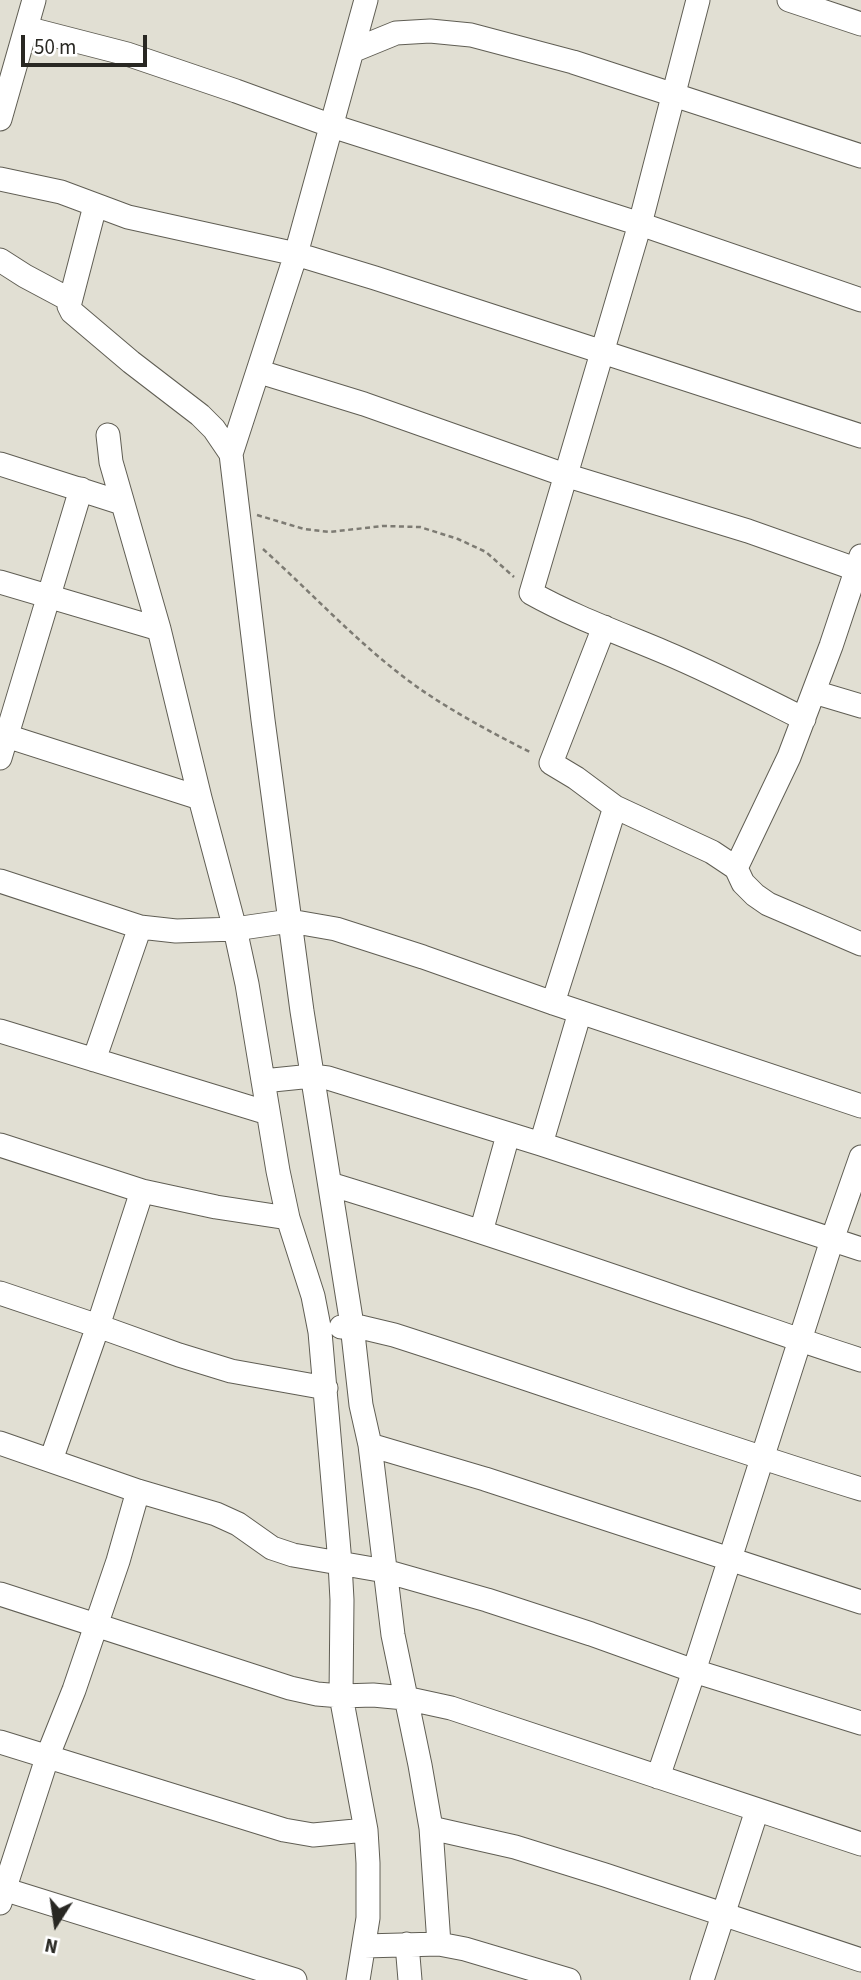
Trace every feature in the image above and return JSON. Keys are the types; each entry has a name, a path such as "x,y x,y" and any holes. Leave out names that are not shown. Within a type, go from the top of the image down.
{"street":[{"path":"0,119 34,0"},
{"path":"366,0 296,254 260,372 231,454 290,921 352,1325 361,1405 370,1445 393,1635 431,1828 439,1944"},
{"path":"698,0 640,224 531,593 566,611 733,683 804,719"},
{"path":"789,0 861,24"},
{"path":"26,28 127,54 332,126 640,224 861,300"},
{"path":"352,51 396,33 430,31 471,35 573,62 673,93 861,156"},
{"path":"0,179 61,192 128,217 296,254 861,436"},
{"path":"95,206 70,300 72,312 200,415 214,429 231,454"},
{"path":"0,260 70,300"},
{"path":"260,372 364,404 565,475 860,566 789,757 736,868"},
{"path":"108,435 111,463 159,629 235,929 247,984 278,1171 288,1218 313,1296 320,1332 340,1563 341,1696 366,1830 369,1893 358,1980"},
{"path":"0,464 122,503"},
{"path":"81,489 2,743 200,798"},
{"path":"0,583 159,629"},
{"path":"604,627 551,763 615,807 712,852 736,868 743,883 768,904 861,944"},
{"path":"814,692 861,706"},
{"path":"553,1003 615,807"},
{"path":"0,881 140,927 176,931 235,929 290,921 336,929 861,1106"},
{"path":"94,1060 140,927"},
{"path":"541,1144 580,1013"},
{"path":"0,1031 268,1113"},
{"path":"263,1081 312,1076 328,1078 541,1144 861,1249"},
{"path":"481,1232 508,1135"},
{"path":"0,1145 142,1191 216,1207 288,1218"},
{"path":"658,1777 861,1157"},
{"path":"330,1184 861,1360"},
{"path":"51,1460 142,1191"},
{"path":"0,1293 98,1325 179,1356 361,1405"},
{"path":"320,1332 352,1325 394,1335 861,1489"},
{"path":"0,1443 138,1491 216,1514 238,1524 272,1548 293,1555 385,1571 487,1600 694,1671 861,1723"},
{"path":"370,1445 485,1479 861,1602"},
{"path":"138,1491 118,1561 48,1755 2,1894 295,1980"},
{"path":"0,1594 270,1683 317,1694 405,1698 451,1708 861,1844"},
{"path":"0,1742 284,1830 313,1835 366,1830"},
{"path":"702,1980 757,1810"},
{"path":"431,1828 515,1847 861,1961"},
{"path":"407,1944 410,1980"},
{"path":"364,1946 439,1944 465,1949 569,1980"}],"path":[{"path":"238,518 329,532 383,526 420,527 486,551 531,593"},
{"path":"238,518 335,619 381,658 421,689 490,732 551,763"}]}
